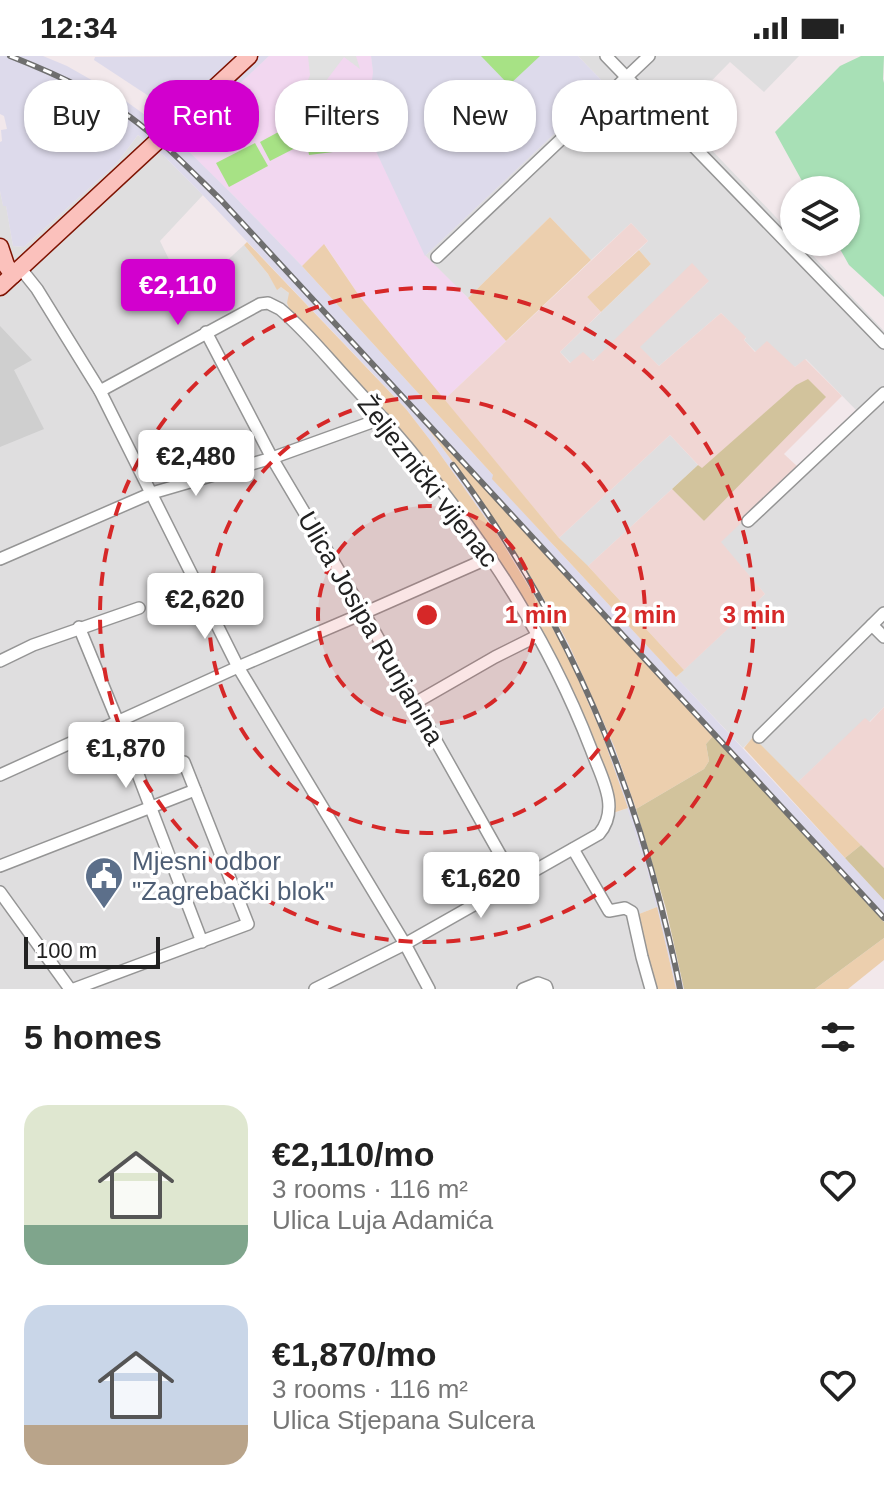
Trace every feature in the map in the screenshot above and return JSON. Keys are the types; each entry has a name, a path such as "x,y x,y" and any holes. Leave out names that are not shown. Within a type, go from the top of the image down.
{"main road":[{"path":"0,287 249,56"},
{"path":"0,247 6,265 17,272"}],"street":[{"path":"606,56 884,343"},
{"path":"437,257 649,56"},
{"path":"17,272 37,289 100,391 238,667 429,989"},
{"name":"Željeznički vijenac","path":"206,332 260,304 268,303 280,309 383,418 491,557 537,636 579,719 604,784 610,806 606,825 599,834 573,849"},
{"path":"100,391 206,332"},
{"name":"Ulica Josipa Runjanina","path":"206,332 272,458 364,613 515,881"},
{"path":"748,521 884,393"},
{"path":"0,559 152,493 272,458 383,418"},
{"path":"0,775 491,557"},
{"path":"0,661 79,627 139,608"},
{"path":"759,737 884,613"},
{"path":"872,625 884,637"},
{"path":"79,627 202,942"},
{"path":"415,703 537,636"},
{"path":"0,892 72,989 248,924 184,762"},
{"path":"0,866 195,790"},
{"path":"315,989 405,944 573,849 609,911 625,908 632,912 651,989"},
{"path":"523,989 538,983 547,989"}],"shaded area":[{"path":"0,56 43,56 92,80 24,80 24,152 125,152 116,164 24,247 13,246 0,191 1,130 7,129 4,116 0,114"},
{"path":"269,56 371,56 376,80 275,80 275,152 396,152 425,255 506,341 444,400 360,297 325,245 302,266 188,152 259,152 259,80 243,80"},
{"path":"269,56 243,80 144,80 144,93 94,60 95,57"},
{"path":"308,56 356,56 360,69 344,57 327,80 308,80"},
{"path":"371,56 578,56 601,80 552,80 552,136 536,151 536,80 424,80 424,152 535,152 425,256 376,152 408,152 408,80 372,80"},
{"path":"578,56 799,56 764,92 730,62 712,80 601,80"},
{"path":"861,56 884,56 884,297 849,265 844,256 860,256 860,176 799,176 775,132 840,66"},
{"path":"128,103 144,114 144,140 138,135 128,148"},
{"path":"138,135 144,140 144,152 159,152 203,195 160,241 181,284 221,266 244,245 277,289 281,287 289,293 301,324 389,415 522,600 614,813 628,808 657,907 639,914 650,971 657,989 0,989 0,191 3,205 6,205 13,246 24,247 116,164"},
{"path":"552,136 552,152 713,152 780,221 780,256 813,256 884,331 884,707 869,722 865,719 798,782 753,738 743,748 676,677 765,594 720,542 858,412 806,359 795,367 756,352 721,313 659,366 639,347 709,281 592,361 571,363 560,352 651,264 639,250 648,241 631,223 591,260 550,217 468,298 425,256"},
{"path":"159,152 189,152 302,266 556,548 884,900 884,922 423,422 484,504 525,567 569,645 586,683 614,746 651,855 684,989 676,989 647,869 620,786 585,695 524,577 499,537 406,409"},
{"path":"550,217 591,260 506,341 468,298"},
{"path":"631,223 648,241 587,297 601,312 560,352 570,363 583,352 593,361 692,263 709,281 640,347 659,366 721,313 746,337 744,340 755,352 767,341 795,367 805,359 842,396 784,454 799,468 721,542 765,594 684,670 588,566 672,489 704,521 808,380 796,385 702,469 670,435 559,538 444,400"},
{"path":"247,242 406,409 499,537 570,661 602,734 628,808 613,813 539,632 389,415 291,313 287,303 289,293 281,287 277,290 244,245"},
{"path":"324,244 360,297 559,538 684,670 676,677 492,479 493,475 302,266"},
{"path":"639,250 651,264 601,312 587,297"},
{"path":"0,326 32,360 14,370 44,429 0,447"},
{"path":"808,379 826,397 704,521 672,489 698,465 702,468 796,385"},
{"path":"423,422 713,736 706,744 709,761 704,769 636,809 614,746 549,608 484,504"},
{"path":"670,435 698,465 587,567 559,538"},
{"path":"884,707 884,868 798,782 865,718 870,722"},
{"path":"713,736 884,922 884,938 815,989 684,989 666,909 636,809 704,769 709,761 706,744"},
{"path":"753,737 861,845 845,858 744,748"},
{"path":"861,845 884,868 884,900 845,858"},
{"path":"657,907 676,989 657,989 645,954 639,914"},
{"path":"884,938 884,960 848,989 815,989"}],"green space":[{"path":"481,56 540,56 514,80 504,80"},
{"path":"275,134 275,152 288,152 270,161 260,142"},
{"path":"259,150 268,166 229,187 216,163 237,152"}],"railway":[{"path":"10,56 72,83 130,117 221,200 884,918"},
{"path":"453,465 522,567 552,621 604,731 645,847 680,989"}],"place":[{"name":"Mjesni odbor \"Zagrebački blok\"","path":"104,910"}]}
